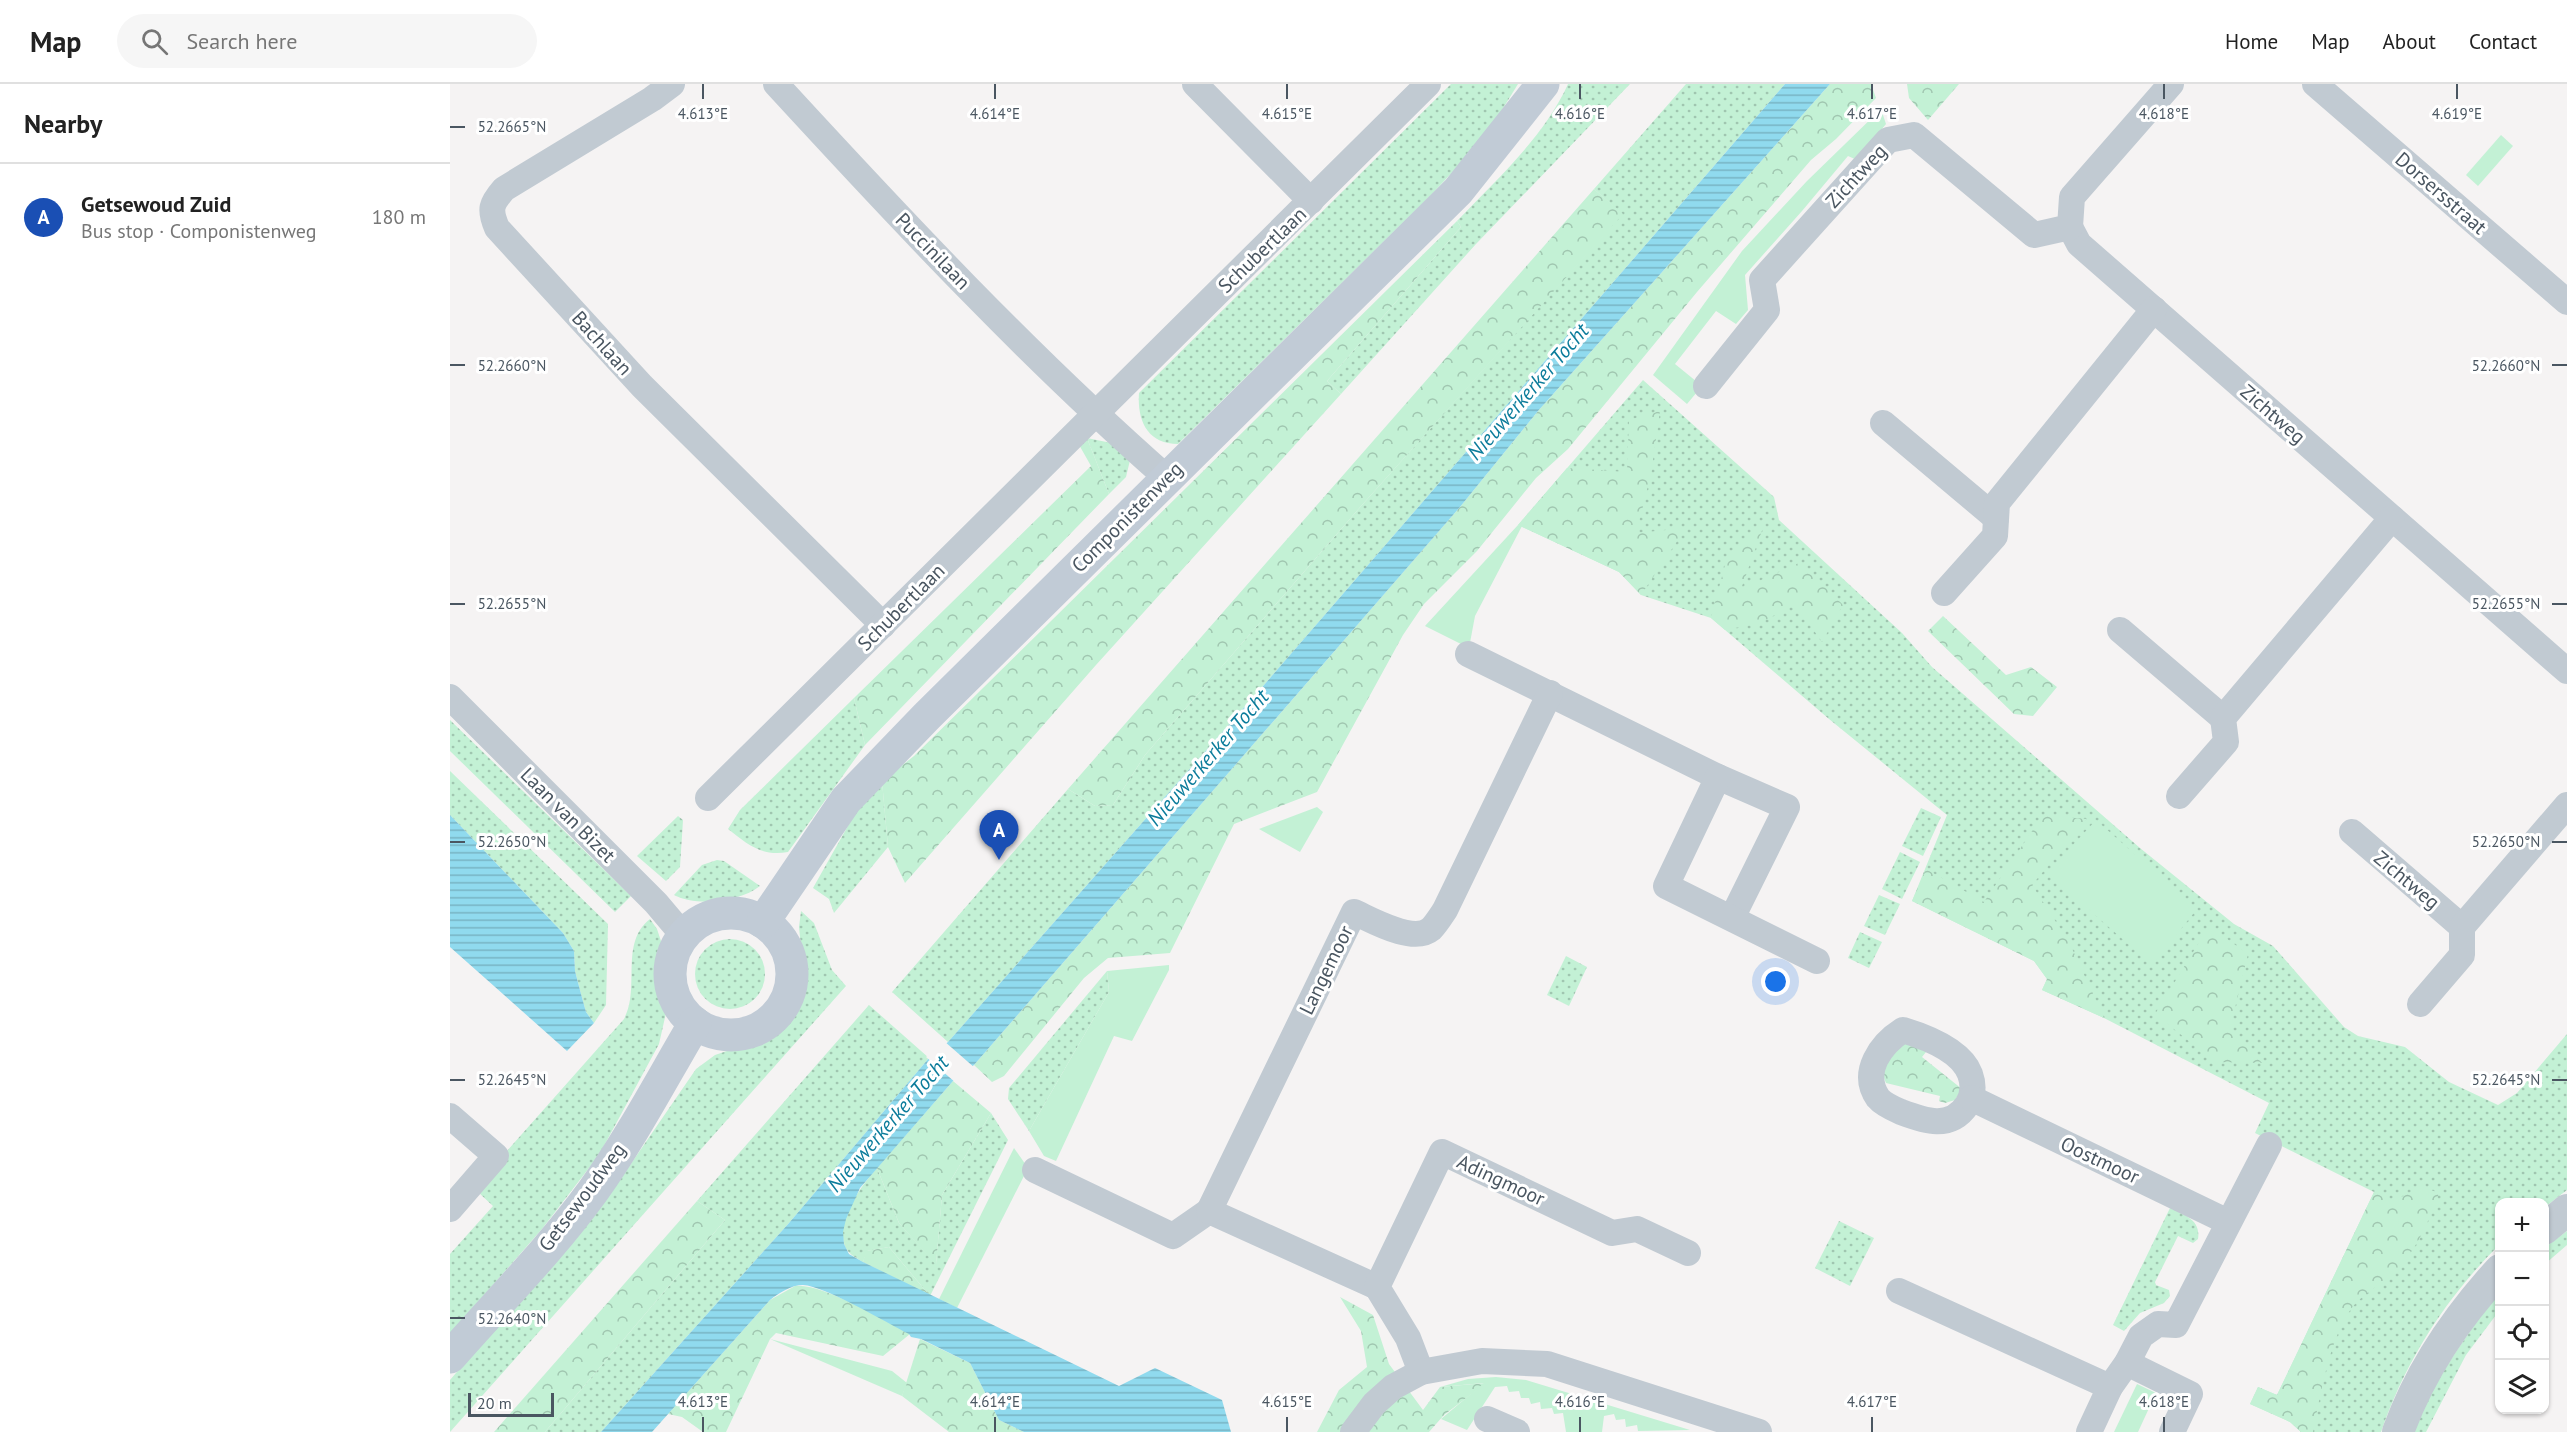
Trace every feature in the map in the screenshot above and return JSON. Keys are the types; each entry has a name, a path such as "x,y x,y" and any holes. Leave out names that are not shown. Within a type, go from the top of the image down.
{"main road":[{"name":"Componistenweg","path":"1510,127 1531,84"},
{"name":"Componistenweg","path":"763,922 846,800 927,716 1458,190 1543,84"},
{"path":"721,914 747,915 763,922 778,935 788,951 792,970 790,990 782,1008 768,1022 751,1032 732,1035 713,1032 695,1023 683,1012 670,982 670,965 683,935 696,923 721,914"},
{"name":"Getsewoudweg","path":"450,1357 592,1192 614,1160 695,1023"}],"street":[{"name":"Bachlaan","path":"672,84 504,189 495,200 491,213 497,228 642,386 883,625"},
{"name":"Puccinilaan","path":"776,84 914,231 1094,414"},
{"path":"1195,84 1311,201"},
{"name":"Schubertlaan","path":"708,798 1428,84"},
{"path":"2070,227 2072,197 2171,84"},
{"name":"Dorsersstraat","path":"2315,84 2567,302"},
{"name":"Zichtweg","path":"1706,386 1767,310 1762,280 1888,141 1914,135 2034,235 2070,227 2079,244 2567,671"},
{"path":"1944,593 1995,536 1997,503 2154,309"},
{"path":"1094,414 1167,478"},
{"path":"1883,423 1996,518"},
{"path":"2223,718 2392,518"},
{"path":"2120,630 2223,718 2226,742 2179,796"},
{"path":"1468,654 1718,777 1787,807 1732,918"},
{"name":"Langemoor","path":"1035,1170 1173,1236 1209,1211 1354,912 1396,930 1413,934 1423,933 1432,928 1445,910 1550,693"},
{"name":"Laan van Bizet","path":"450,697 648,895 683,935"},
{"path":"1718,777 1666,886 1817,961"},
{"path":"2420,1004 2462,955 2462,927 2567,805"},
{"name":"Zichtweg","path":"2352,832 2462,927"},
{"name":"Oostmoor","path":"1971,1098 2228,1222"},
{"path":"450,1116 496,1156 450,1209"},
{"path":"2089,1432 2110,1388 2127,1363 2141,1336 2158,1324 2176,1325 2269,1145"},
{"name":"Adingmoor","path":"1377,1287 1442,1152 1612,1233 1637,1229 1689,1253"},
{"path":"2549,1225 2567,1210"},
{"path":"1209,1211 1377,1287 1408,1338 1421,1372"},
{"path":"2398,1432 2415,1392 2444,1340 2495,1275"},
{"path":"1899,1291 2110,1388"},
{"path":"1353,1432 1374,1404 1394,1386 1421,1372 1482,1361 1547,1364 1707,1424 1759,1432"},
{"path":"2127,1363 2190,1394 2172,1432"},
{"path":"1487,1419 1517,1432"}],"green space":[{"path":"1451,84 1518,84 1486,136 1431,195 1178,444 1167,443 1152,435 1142,421 1139,393"},
{"path":"1568,84 1630,84 1476,244 1341,394 1327,381 1461,227 1457,221 1533,140"},
{"path":"1686,84 1785,84 1264,685 948,1042 892,992 1068,789 1095,806 1113,805 1145,755 1362,505 1622,214 1594,189"},
{"path":"1830,84 1871,84 1876,98 1836,139 1811,160 1697,292 1568,449 1536,478 1477,551 1424,604 1403,635 1317,792 1234,824 1170,953 1108,958 1084,978 1004,1076 992,1082 974,1065 1460,507 1538,411"},
{"path":"1907,84 1959,84 1928,120 1909,98"},
{"path":"1881,109 1886,124 1857,160 1848,156 1745,275 1748,310 1736,324 1716,311 1675,364 1702,386 1687,404 1653,375 1742,251 1807,181"},
{"path":"2501,135 2513,146 2478,186 2466,175"},
{"path":"1594,189 1623,214 1362,505 1145,755 1113,805 1095,806 1068,789"},
{"path":"1457,221 1461,227 1327,381 1341,394 1096,665 905,883 888,847 882,781 914,756"},
{"path":"1643,380 1774,497 1779,520 1902,633 1932,667 2140,848 2234,924 2273,946 2344,1027 2358,1036 2405,1047 2449,1082 2498,1105 2517,1093 2567,1034 2567,1190 2549,1204 2549,1198 2495,1198 2495,1249 2461,1287 2429,1332 2402,1380 2381,1432 2301,1432 2290,1422 2250,1404 2258,1387 2277,1395 2374,1192 2255,1133 2269,1103 2104,1018 2042,990 2047,979 2034,961 1912,901 1947,815 1829,719 1711,618 1641,595 1619,572 1518,525"},
{"path":"1660,411 1651,474 1636,533 1686,528 1641,595 1619,572 1518,525 1567,468 1627,472 1629,420"},
{"path":"1087,438 1121,445 1131,456 1126,477 1109,494"},
{"path":"1087,438 1109,494 865,745 854,698 1091,466 1078,443"},
{"path":"1518,525 1522,526 1475,616 1469,648 1425,626"},
{"path":"1764,525 1741,589 1801,562 1843,605 1822,642 1795,604 1760,623 1725,630 1711,618 1726,561"},
{"path":"1943,616 2006,675 2031,667 2057,687 2033,716 2014,714 1928,631"},
{"path":"854,698 865,745 788,852 770,853 755,848 728,829 740,810"},
{"path":"450,720 631,896 615,912 450,751"},
{"path":"450,771 608,924 606,1005 594,1023 586,1012 581,994 575,971 574,951 563,933 450,815"},
{"path":"882,781 888,847 834,913 829,899 813,888 858,808"},
{"path":"1317,807 1323,812 1300,852 1259,829"},
{"path":"1921,808 1941,817 1923,856 1902,846"},
{"path":"2043,815 2087,819 2032,885 2069,942 2104,1018 2042,990 2047,979 2034,961 1912,901 1926,869 1984,902"},
{"path":"678,816 683,820 680,867 666,881 637,856"},
{"path":"2096,820 2197,909 2152,965 2047,873"},
{"path":"1900,852 1920,862 1902,899 1882,889"},
{"path":"717,860 724,861 760,886 741,896 718,901 694,901 674,895 702,865"},
{"path":"1879,895 1900,904 1885,935 1864,926"},
{"path":"801,911 814,923 832,970 846,986 450,1432 450,1380 617,1184 696,1069 715,1055 771,1036 795,1011 801,997 804,977 799,927"},
{"path":"650,919 661,941 661,975 666,1013 659,1044 599,1155 542,1229 450,1334 450,1254 493,1206 478,1192 509,1156 507,1151 624,1019 631,994 635,940"},
{"path":"2209,926 2248,954 2230,1029 2262,1063 2215,1062 2155,1014"},
{"path":"1860,932 1882,942 1869,968 1848,958"},
{"path":"730,939 743,942 755,949 762,961 765,974 762,987 755,999 743,1006 730,1009 717,1006 705,999 698,987 695,974 698,961 705,949 717,942"},
{"path":"1566,956 1587,967 1569,1006 1547,995"},
{"path":"1169,965 1169,970 1132,1041 1114,1036 1056,1161 1044,1156 1029,1131 1109,992 1107,971"},
{"path":"1107,971 1109,992 1029,1131 1008,1099 1009,1088"},
{"path":"869,1005 929,1058 789,1223 601,1432 545,1432 725,1220 697,1201"},
{"path":"1904,1043 1916,1045 1926,1052 1922,1057 1962,1089 1955,1100 1945,1103 1939,1101 1940,1096 1886,1083 1884,1071 1887,1060"},
{"path":"953,1081 991,1113 942,1195 936,1265 899,1223 877,1168"},
{"path":"991,1113 1008,1140 930,1296 889,1247 867,1251 863,1262 849,1252 844,1243 843,1233 847,1213 858,1193 877,1168 899,1223 936,1264 942,1195"},
{"path":"1014,1148 1028,1168 957,1308 939,1299"},
{"path":"2423,1187 2439,1193 2425,1227 2399,1268 2358,1301 2342,1324 2326,1370 2313,1432 2301,1432 2290,1422 2250,1404 2258,1387 2277,1395 2374,1192 2392,1201"},
{"path":"697,1201 725,1220 545,1432 494,1432"},
{"path":"2170,1208 2191,1219 2197,1227 2198,1239 2193,1243 2178,1236 2155,1282 2156,1285 2169,1290 2170,1296 2164,1303 2140,1313 2124,1331 2113,1325"},
{"path":"1839,1221 1874,1238 1850,1286 1815,1268"},
{"path":"2567,1231 2567,1245 2549,1261 2549,1244"},
{"path":"889,1247 930,1296 863,1262 866,1251"},
{"path":"795,1286 821,1290 837,1296 910,1334 883,1356 776,1333 770,1339 726,1432 703,1432 682,1417 668,1414 770,1300"},
{"path":"1340,1297 1373,1315 1389,1364 1423,1410 1440,1387 1486,1383 1444,1415 1429,1432 1317,1432 1339,1390 1367,1367 1361,1331"},
{"path":"2495,1297 2495,1316 2466,1355 2426,1432 2414,1432 2431,1394 2463,1341"},
{"path":"770,1339 892,1371 907,1383 902,1396"},
{"path":"920,1339 970,1363 999,1420 1024,1432 949,1432 902,1396"},
{"path":"1496,1377 1526,1380 1690,1430 1638,1431 1637,1425 1626,1427 1625,1419 1616,1420 1614,1414 1604,1416 1602,1432 1566,1432 1563,1413 1554,1414 1552,1408 1541,1409 1540,1402 1531,1404 1529,1398 1521,1398 1519,1391 1509,1392 1507,1386 1495,1387 1467,1430 1441,1419 1484,1383 1440,1387 1468,1379"},
{"path":"2137,1384 2156,1393 2138,1432 2114,1432"}],"water":[{"name":"Nieuwerkerker Tocht","path":"1785,84 1830,84 1538,411 1460,507 974,1065 953,1081 860,1188 846,1219 843,1232 844,1244 849,1254 863,1262 1119,1386 1155,1368 1222,1400 1231,1432 1024,1432 999,1420 970,1363 921,1339 911,1337 840,1298 813,1287 799,1285 781,1292 770,1300 652,1432 601,1432 789,1223 929,1058 948,1042 1264,685"},
{"path":"450,815 563,933 574,951 575,971 586,1012 594,1023 567,1051 450,947"}],"pier":[{"path":"944,1041 975,1068 956,1083 926,1057"}],"place":[{"name":"Getsewoud Zuid","path":"999,860"}]}
